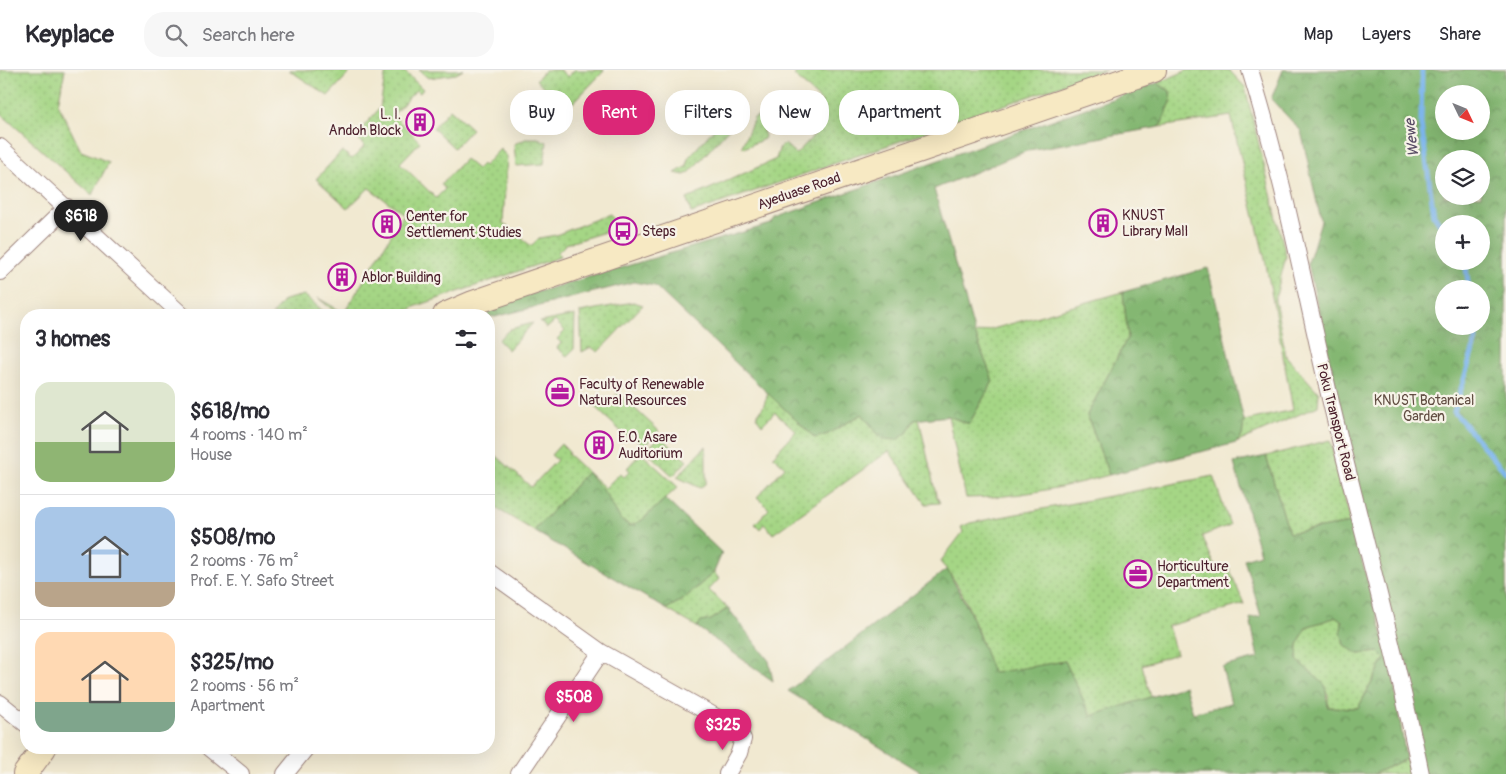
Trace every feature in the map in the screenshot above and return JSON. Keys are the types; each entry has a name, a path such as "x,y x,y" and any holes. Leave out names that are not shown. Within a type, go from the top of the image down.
{"street":[{"name":"Ayeduase Road","path":"459,309 492,296 1154,70"},
{"name":"Poku Transport Road","path":"1250,70 1268,130 1333,411 1405,695 1421,774"},
{"path":"0,147 176,309"},
{"path":"0,272 67,207"},
{"path":"495,576 601,652 734,727 743,739 739,754 727,774"},
{"path":"519,774 601,652"},
{"path":"0,703 20,719"},
{"path":"25,774 40,754"},
{"path":"217,754 241,774"},
{"path":"286,774 301,754"}],"green space":[{"path":"0,70 65,70 58,104 81,151 109,162 92,195 0,113"},
{"path":"289,70 352,70 328,96"},
{"path":"386,70 403,70 423,89 420,93 416,90 393,115 420,142 400,163 436,198 445,189 441,184 465,159 477,169 482,164 484,166 500,149 507,156 503,223 531,246 539,238 556,235 609,214 621,227 566,244 558,252 560,257 411,309 346,309 404,214 369,188 348,208 316,179 342,151 352,159 365,146 355,136 380,108"},
{"path":"419,70 463,70 456,74 428,78"},
{"path":"545,70 560,70 568,77 574,70 605,70 586,90 583,90 583,93 573,103 573,90 547,90 536,80"},
{"path":"799,70 1106,70 959,121 959,90 839,90 839,135 917,135 691,213 687,199 776,159 780,147 785,144 796,154 814,135 829,135 829,90 810,90 794,75"},
{"path":"1188,70 1229,70 1245,87 1286,256 1275,300 1286,356 1319,393 1318,406 1236,443 1242,436 1244,421 1293,410 1266,264 1231,116 1160,127 1171,102 1170,91 1157,83"},
{"name":"KNUST Botanical Garden","path":"1283,70 1506,70 1506,774 1422,774 1308,263 1321,221 1301,131 1271,99"},
{"path":"1157,83 1170,91 1171,102 1160,127 1029,150 934,189 975,334 993,381 969,424 948,416 914,420 907,433 897,440 882,439 862,414 828,434 815,438 655,286 634,282 495,317 495,309 485,309 486,307 771,224 775,218"},
{"path":"450,109 472,129 454,148 433,128"},
{"path":"758,116 760,118 760,135 765,135 764,139 744,148 742,146 747,135 750,135 750,127 754,118"},
{"path":"709,135 723,135 689,173 684,175 675,173 687,166 688,158"},
{"path":"528,138 538,138 547,142 544,164 516,166 514,144"},
{"path":"1208,268 1244,421 1242,436 1236,443 1109,475 1087,415 1128,337 1123,292"},
{"path":"1123,292 1128,337 1087,415 1109,475 1038,491 984,498 966,498 948,416 969,424 993,381 975,334"},
{"path":"304,295 321,309 277,309 284,300"},
{"path":"318,298 337,309 332,309"},
{"path":"633,302 643,305 598,352 591,347 582,352 580,312"},
{"path":"575,315 574,349 567,356 557,348 561,343 557,339 565,331 555,321 547,328 540,322"},
{"path":"533,323 508,350 498,340 510,329"},
{"path":"618,393 659,431 644,446 631,434 628,438 595,407 605,397 610,402"},
{"path":"768,393 815,438 828,434 862,414 882,439 907,433 914,420 919,419 936,495 940,503 926,504 889,451 773,534 764,524 760,529 755,524 769,509 757,497 785,467 773,456 796,431 775,412 762,425 756,417 763,407"},
{"path":"660,436 687,461 673,476 646,451"},
{"path":"1330,440 1351,523 1289,533 1266,456"},
{"path":"561,444 569,452 568,454 605,488 620,473 624,477 630,471 627,468 641,453 678,487 642,520 632,526 621,520 587,472 534,531 495,508 495,454 531,487 557,460 551,455"},
{"path":"706,446 706,483 700,488 677,477"},
{"path":"1266,456 1289,533 1351,523 1391,663 1406,759 1373,774 924,774 788,691 947,569 969,610 993,673 1065,661 1091,716 1185,686 1193,713 1231,703 1222,667 1258,658 1250,618 1261,616 1244,559 1260,554 1234,463","holes":["1337,617 1342,621 1341,632 1344,645 1358,654 1379,652 1385,658 1358,708 1328,707 1325,685 1297,660 1298,645 1306,627"]},
{"path":"587,472 606,494 621,520 631,526 642,520 665,499 722,553 714,572 684,599 666,609 534,531"},
{"path":"1213,476 1230,525 1202,536 1218,573 1229,568 1244,604 1168,626 1176,654 1142,665 1151,697 1091,717 1065,661 992,674 972,615 958,587 940,562 963,532 961,527 970,523"},
{"path":"714,572 719,579 709,590 728,608 711,620 701,622 697,627 666,609 684,599"},
{"path":"728,608 769,661 773,681 697,627 701,622 711,620"},
{"path":"1337,617 1342,621 1341,632 1358,654 1380,652 1385,658 1358,708 1328,707 1328,694 1297,660 1298,645 1306,627"},
{"path":"1406,759 1409,774 1373,774"}],"waterway":[{"name":"Wewe","path":"1422,70 1421,124 1435,216"},
{"name":"Wewe","path":"1466,270 1468,280"},
{"name":"Wewe","path":"1475,335 1476,340 1454,412 1506,473"}],"place":[{"name":"L. I. Andoh Block","path":"420,122"},
{"name":"KNUST Library Mall","path":"1103,223"},
{"name":"Center for Settlement Studies","path":"387,224"},
{"name":"Steps","path":"623,231"},
{"name":"Ablor Building","path":"342,277"},
{"name":"Faculty of Renewable Natural Resources","path":"560,392"},
{"name":"E.O. Asare Auditorium","path":"599,445"},
{"name":"Horticulture Department","path":"1138,574"}]}
